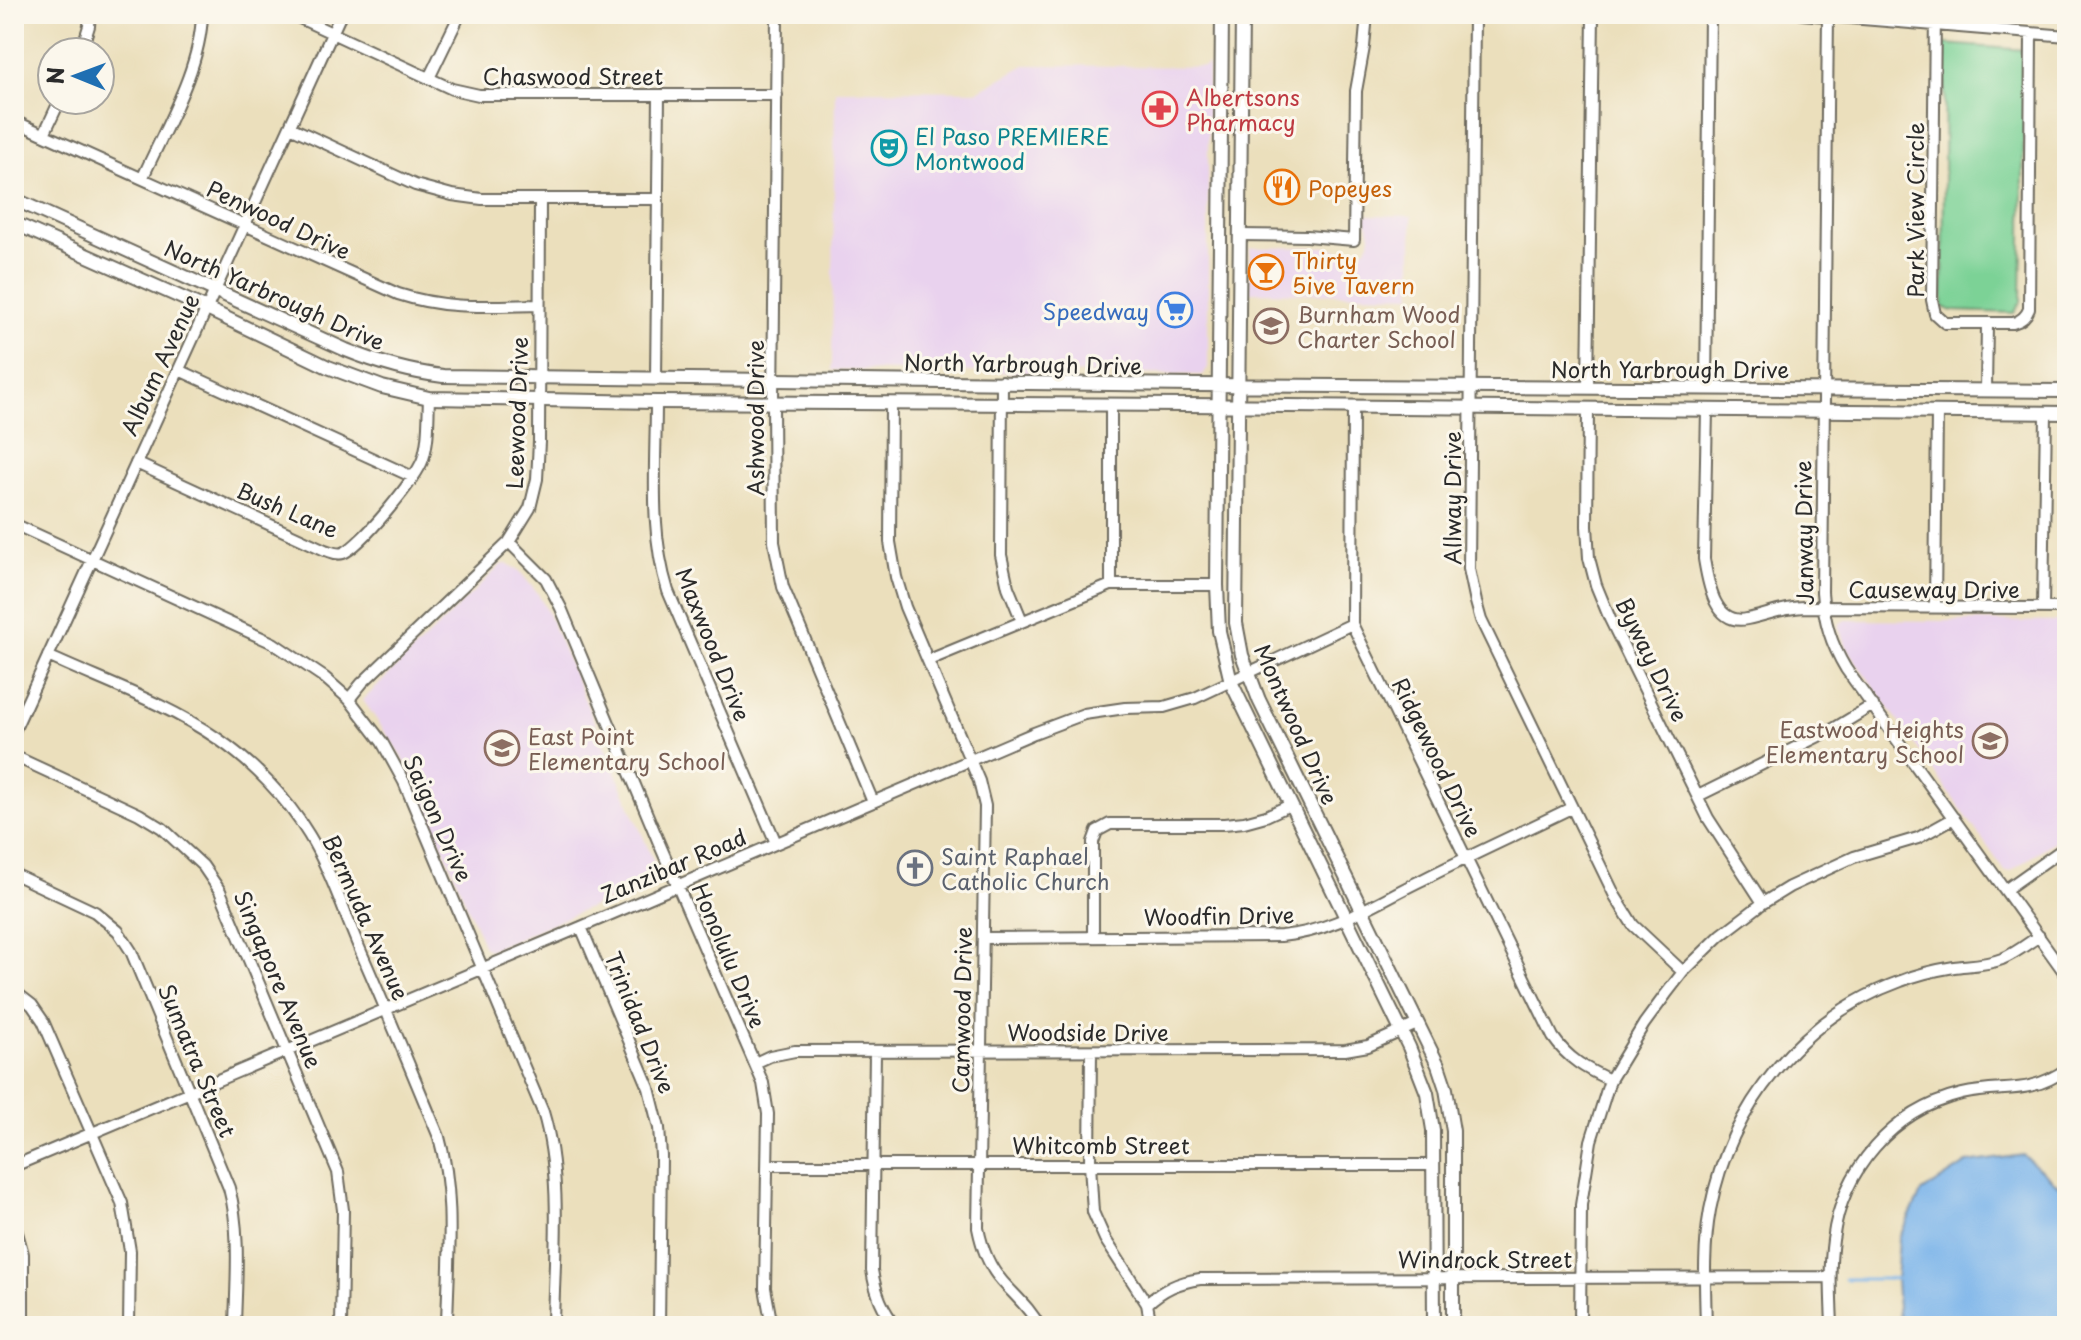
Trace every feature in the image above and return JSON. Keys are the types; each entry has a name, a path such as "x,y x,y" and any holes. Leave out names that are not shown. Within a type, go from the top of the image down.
{"main road":[{"name":"Montwood Drive","path":"1222,14 1219,631 1231,682 1418,1066 1427,1093 1433,1130 1434,1326"},
{"name":"Montwood Drive","path":"1242,14 1236,623 1248,674 1438,1065 1450,1106 1453,1131 1453,1326"},
{"name":"North Yarbrough Drive","path":"14,199 346,350 392,366 443,376 2067,391"},
{"name":"North Yarbrough Drive","path":"14,223 328,367 382,387 429,398 2067,413"},
{"path":"98,260 107,241"}],"street":[{"path":"86,36 90,14"},
{"path":"143,177 193,66 202,14"},
{"name":"Chaswood Street","path":"291,14 466,93 777,95"},
{"name":"Album Avenue","path":"14,731 341,14"},
{"path":"429,78 460,14"},
{"name":"Ashwood Drive","path":"777,14 774,542 780,576 802,636 873,802"},
{"path":"1239,235 1354,240 1356,91 1367,14"},
{"name":"Allway Drive","path":"1474,14 1469,569 1476,602 1487,632 1571,808 1623,909 1642,934 1683,972"},
{"path":"1588,387 1593,14"},
{"path":"1706,389 1710,14"},
{"path":"1802,14 1935,20 2067,36"},
{"name":"Janway Drive","path":"1828,15 1823,389 1823,608 1827,627 1836,652 2067,976"},
{"name":"Park View Circle","path":"1935,20 1933,310 1945,323 2013,323 2020,321 2029,309 2031,34"},
{"path":"656,379 659,95"},
{"path":"44,134 52,116"},
{"name":"Penwood Drive","path":"14,121 382,288 450,306 539,305"},
{"path":"290,127 432,191 470,198 658,199"},
{"name":"Leewood Drive","path":"349,699 373,672 509,542 530,508 535,490 539,442 540,199"},
{"path":"1986,390 1987,324"},
{"path":"179,370 413,477"},
{"path":"1002,381 1001,555 1008,587 1022,621"},
{"name":"Bush Lane","path":"136,463 325,550 340,554 350,549 392,505 413,477 426,449 429,398"},
{"name":"Maxwood Drive","path":"656,402 655,503 661,569 672,602 776,843"},
{"name":"Camwood Drive","path":"891,404 890,527 896,577 905,607 979,781 985,806 978,1228 987,1259 1039,1326"},
{"path":"1111,405 1111,585"},
{"name":"Ridgewood Drive","path":"1353,407 1352,624 1553,1037 1574,1061 1610,1080"},
{"name":"Byway Drive","path":"1588,409 1587,526 1592,573 1610,619 1716,832 1763,903"},
{"name":"Causeway Drive","path":"1707,410 1704,559 1717,605 1729,617 1739,620 1791,607 2067,608"},
{"path":"1935,607 1937,412"},
{"path":"2043,608 2046,413"},
{"name":"Saigon Drive","path":"14,524 273,643 325,678 349,699 382,742 395,765 550,1134 555,1174 553,1326"},
{"name":"Honolulu Drive","path":"509,542 546,579 561,608 755,1063 766,1098 765,1288 772,1326"},
{"path":"929,660 1111,585 1217,585"},
{"name":"Zanzibar Road","path":"14,1166 969,760 1084,714 1175,705 1195,698 1352,624"},
{"name":"Bermuda Avenue","path":"48,656 197,725 236,752 279,794 310,835 439,1137 449,1195 447,1326"},
{"path":"1698,796 1813,740 1873,705"},
{"name":"Singapore Avenue","path":"14,756 139,814 168,833 203,866 224,900 333,1158 343,1210 341,1326"},
{"path":"1093,937 1093,842 1100,829 1110,824 1224,824 1266,816 1290,805"},
{"name":"Woodfin Drive","path":"983,938 1281,936 1308,932 1363,911 1571,808"},
{"path":"1580,1326 1581,1205 1586,1164 1598,1113 1610,1080 1644,1024 1683,972 1721,935 1763,903 1824,870 1854,857 1918,838 1954,818"},
{"path":"2005,890 2067,846"},
{"name":"Sumatra Street","path":"14,874 81,903 107,920 118,931 137,965 233,1200 236,1233 235,1326"},
{"name":"Trinidad Drive","path":"581,927 649,1088 659,1128 659,1326"},
{"path":"1706,1326 1705,1278 1710,1212 1722,1164 1757,1093 1784,1060 1825,1022 1881,989 1930,972 1991,963 2018,951 2039,936"},
{"path":"14,991 32,1005 43,1021 117,1190 127,1222 130,1251 129,1326"},
{"name":"Woodside Drive","path":"755,1063 795,1051 1345,1050 1368,1046 1417,1024"},
{"path":"1091,1051 1092,1204 1098,1226 1147,1304 1151,1326"},
{"path":"875,1052 871,1256 873,1282 883,1308 896,1326"},
{"path":"1832,1326 1830,1277 1833,1241 1842,1200 1867,1155 1910,1116 1944,1099 1982,1090 2024,1089 2048,1081 2067,1069"},
{"name":"Whitcomb Street","path":"768,1165 1434,1165"},
{"path":"14,1222 23,1254 23,1326"},
{"name":"Windrock Street","path":"1147,1304 1175,1284 1200,1279 1830,1277"}],"shaded area":[{"path":"1208,64 1208,368 1203,375 832,370 835,90 978,91 1025,65 1204,67"},
{"path":"1364,215 1412,216 1412,295 1250,292 1250,248 1326,247 1357,252 1370,242 1371,234"},
{"name":"East Point Elementary School","path":"507,563 521,573 547,611 659,874 655,880 489,950 484,947 425,803 403,758 363,700 501,565"},
{"name":"Eastwood Heights Elementary School","path":"1845,620 2067,622 2067,832 2011,871 2005,871 1847,649 1839,628"}],"green space":[{"path":"1945,44 2025,50 2021,302 2014,313 1952,311 1943,307"}],"water":[{"path":"2023,1155 2067,1192 2067,1326 1906,1326 1899,1323 1896,1281 1899,1238 1921,1193 1967,1163"}],"waterway":[{"path":"1845,1279 1897,1279"}],"place":[{"name":"Albertsons Pharmacy","path":"1160,109"},
{"name":"El Paso PREMIERE Montwood","path":"889,148"},
{"name":"Popeyes","path":"1282,187"},
{"name":"Thirty 5ive Tavern","path":"1266,272"},
{"name":"Speedway","path":"1175,310"},
{"name":"Burnham Wood Charter School","path":"1271,326"},
{"name":"Eastwood Heights Elementary School","path":"1990,741"},
{"name":"East Point Elementary School","path":"502,748"},
{"name":"Saint Raphael Catholic Church","path":"915,868"}]}
